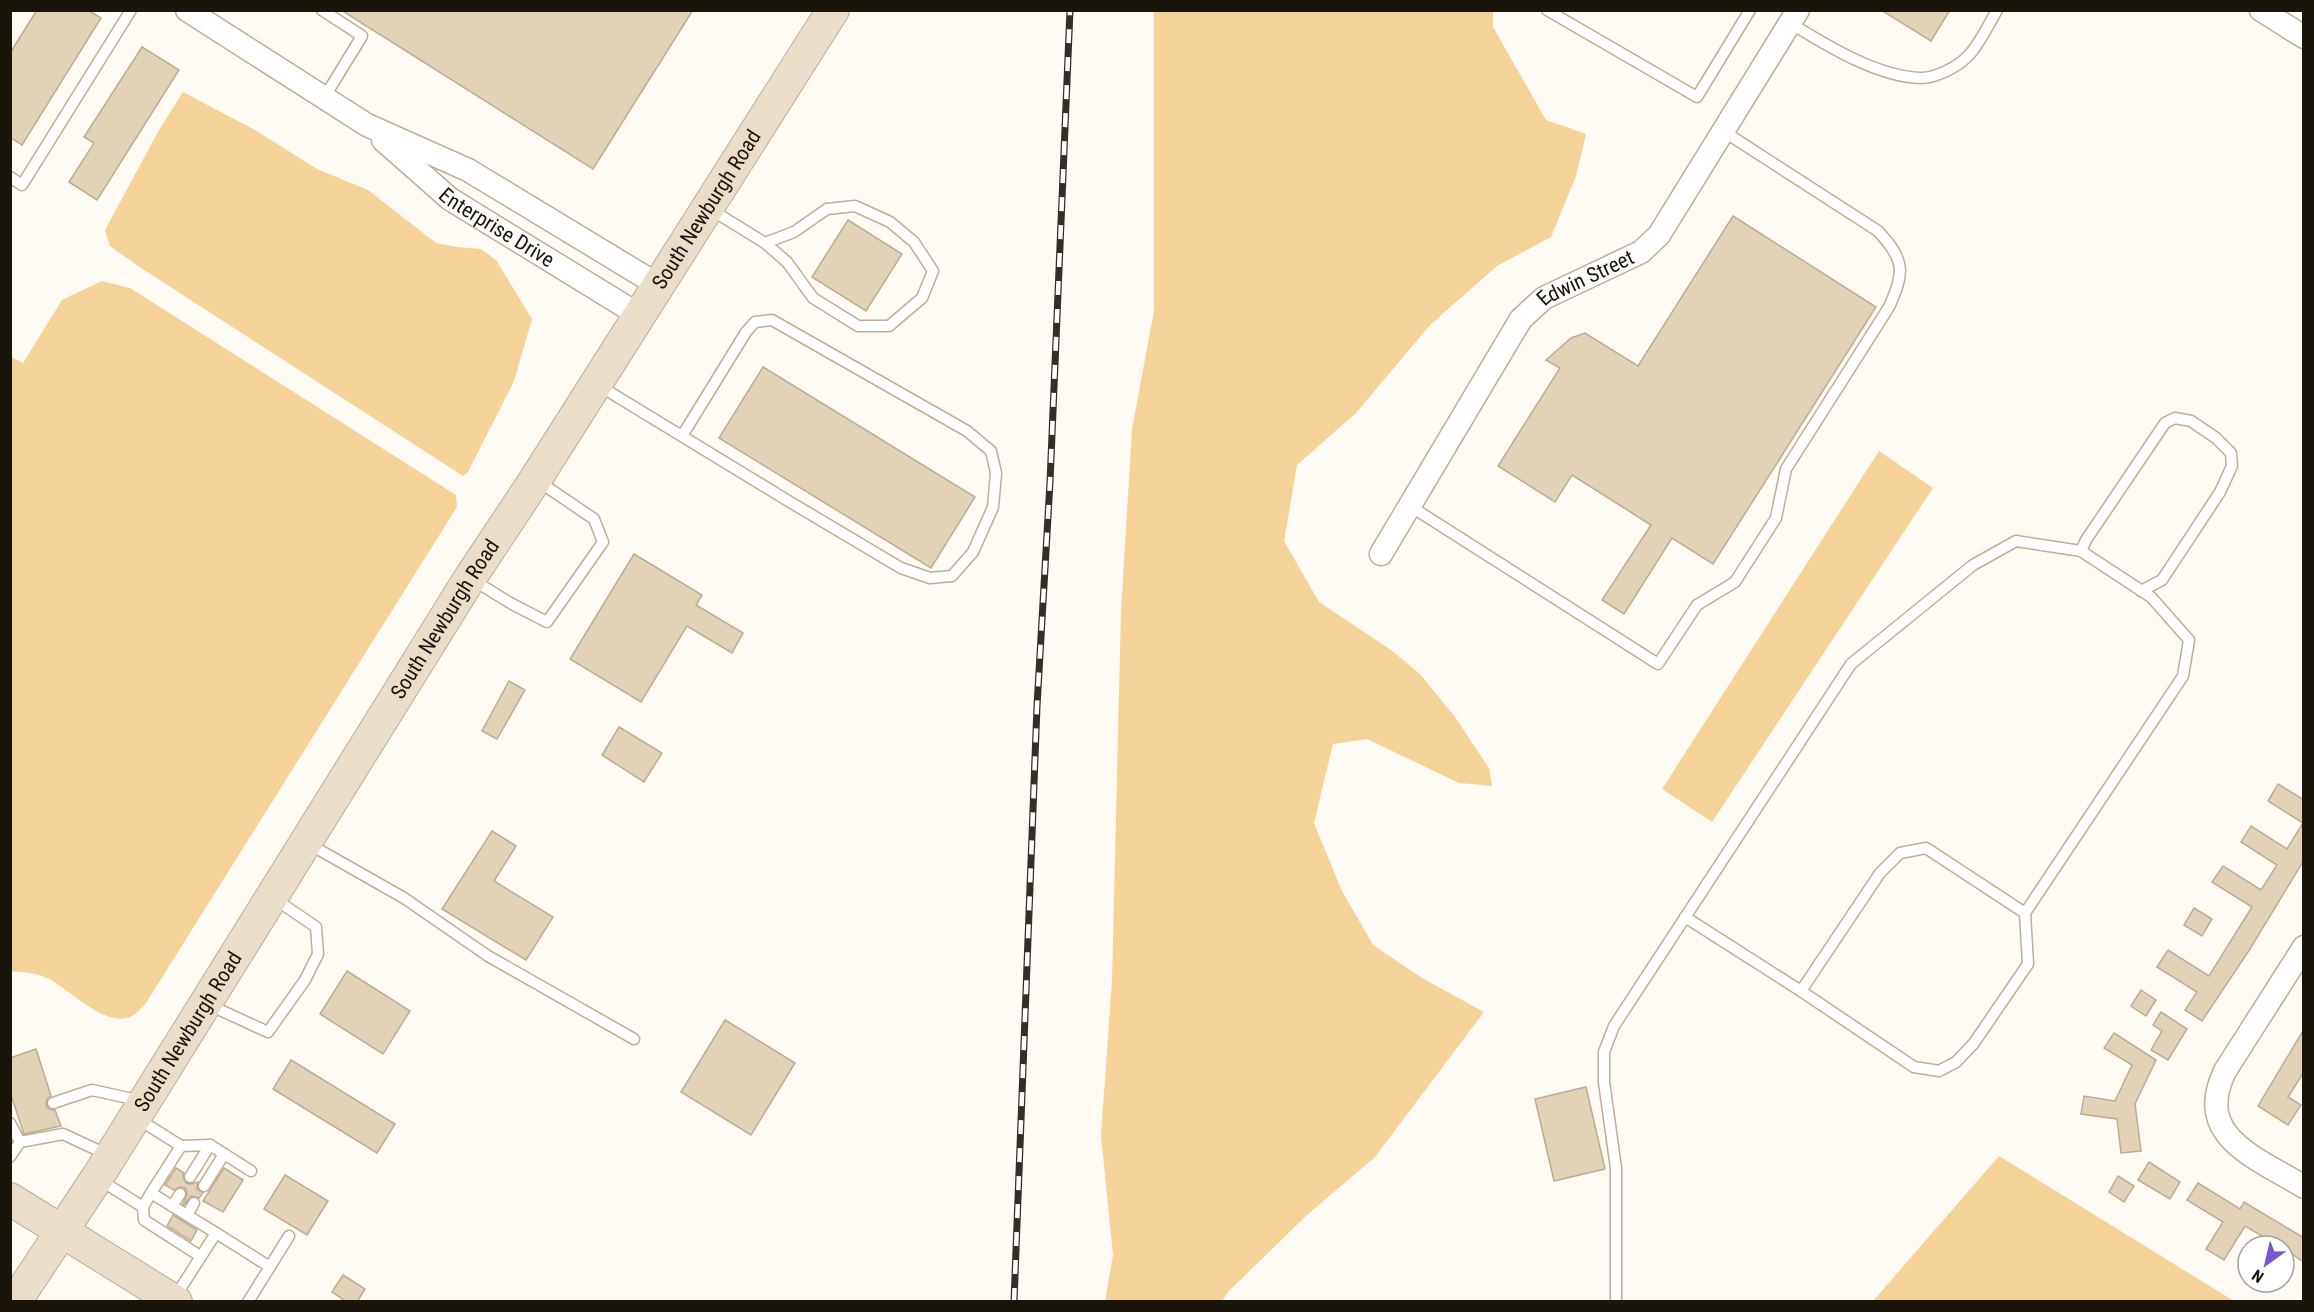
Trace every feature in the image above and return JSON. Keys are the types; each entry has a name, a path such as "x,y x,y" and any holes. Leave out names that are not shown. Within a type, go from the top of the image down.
{"main road":[{"name":"South Newburgh Road","path":"15,1302 104,1167 470,578 535,480 833,10"},
{"path":"10,1199 174,1301"}],"street":[{"name":"Enterprise Drive","path":"188,10 367,125 468,170 658,285"},
{"path":"2261,10 2304,37"},
{"name":"Edwin Street","path":"1381,554 1521,320 1544,298 1641,252 1650,245 1659,235 1794,17"},
{"name":"Enterprise Drive","path":"367,125 450,199 639,315"},
{"path":"2304,947 2225,1071 2216,1097 2217,1119 2237,1145 2304,1187"}],"lane":[{"path":"10,177 22,185 131,10"},
{"path":"321,10 362,36 324,98"},
{"path":"1547,10 1697,97 1750,10"},
{"path":"1794,17 1837,51 1894,73 1923,78 1950,69 1968,57 1997,10"},
{"path":"1410,506 1658,664 1697,605 1735,582 1776,518 1786,469 1889,308 1900,285 1900,264 1891,246 1878,231 1723,131"},
{"path":"707,207 765,243 787,262 813,298 858,326 889,326 922,298 933,271 914,242 890,222 855,206 827,209 794,232 765,243"},
{"path":"595,383 682,436 901,568 930,578 952,576 973,552 993,507 996,473 991,451 967,431 772,320 755,321 746,332 682,436"},
{"path":"2081,551 2086,540 2165,423 2175,418 2190,422 2216,438 2231,453 2232,466 2220,492 2162,580 2141,591"},
{"path":"470,578 512,604 548,622 603,542 594,519 535,480"},
{"path":"1616,1302 1616,1168 1604,1083 1604,1052 1614,1026 1685,917 1851,664 1973,565 2016,541 2081,551 2151,597 2189,640 2183,676 2025,913 2028,964 1974,1043 1956,1062 1939,1071 1914,1067 1685,917"},
{"path":"306,843 404,898 488,956 634,1039"},
{"path":"1801,991 1880,873 1900,854 1926,848 2025,913"},
{"path":"206,1004 268,1032 306,980 318,954 316,927 272,897"},
{"path":"53,1103 92,1090 140,1109 181,1146 210,1145 251,1171"},
{"path":"13,1119 20,1142"},
{"path":"10,1157 20,1142 63,1134 104,1167 143,1207"},
{"path":"190,1177 210,1145"},
{"path":"181,1146 143,1207 144,1220 200,1256"},
{"path":"204,1186 224,1154"},
{"path":"151,1193 270,1267"},
{"path":"172,1206 180,1194"},
{"path":"187,1215 194,1203"},
{"path":"174,1301 216,1233"},
{"path":"248,1302 289,1236"}],"shaded area":[{"path":"1154,11 1493,11 1493,27 1546,120 1586,134 1576,176 1551,237 1497,266 1430,325 1356,413 1297,465 1284,541 1319,602 1391,650 1420,674 1455,717 1489,768 1492,786 1459,783 1367,739 1333,744 1314,823 1341,889 1373,945 1422,978 1484,1012 1375,1157 1307,1215 1228,1292 1222,1301 1105,1301 1113,1255 1101,1135 1112,981 1121,612 1132,429 1154,311"},
{"path":"183,92 255,130 317,169 368,190 436,243 481,249 496,260 532,319 514,381 468,472 463,476 110,246 105,230 159,130"},
{"path":"102,281 130,288 456,495 457,507 146,1003 134,1015 122,1019 101,1013 46,978 31,973 10,971 11,357 23,363 62,300"},
{"path":"1879,451 1933,488 1712,822 1662,789"},
{"path":"1999,1156 2234,1301 1873,1301"}],"building":[{"path":"37,10 88,10 101,18 22,145 10,137 10,53"},
{"path":"341,10 693,10 593,169"},
{"path":"1881,10 1950,10 1931,41"},
{"path":"142,47 179,70 97,200 69,182 94,143 84,137"},
{"path":"1733,216 1876,307 1713,564 1672,538 1624,614 1602,600 1651,525 1572,475 1555,502 1498,466 1560,368 1546,360 1571,338 1585,333 1638,366"},
{"path":"848,220 902,254 866,311 812,277"},
{"path":"763,367 975,497 931,568 719,438"},
{"path":"634,554 702,595 696,605 743,633 732,653 687,626 641,702 570,659"},
{"path":"509,681 525,690 497,739 482,731"},
{"path":"619,727 662,753 644,782 602,755"},
{"path":"2278,784 2304,800 2304,860 2250,949 2202,1021 2185,1010 2197,992 2157,967 2168,950 2209,976 2252,907 2212,882 2223,866 2261,890 2277,865 2241,842 2251,826 2287,849 2303,823 2268,801"},
{"path":"492,831 516,846 494,881 553,917 526,960 442,909"},
{"path":"2194,908 2212,919 2202,936 2184,925"},
{"path":"347,971 410,1011 383,1054 320,1014"},
{"path":"2141,990 2156,1000 2146,1016 2131,1006"},
{"path":"2161,1012 2187,1029 2168,1060 2151,1050 2162,1031 2153,1025"},
{"path":"725,1020 795,1063 751,1135 681,1092"},
{"path":"2304,1029 2304,1072 2288,1097 2301,1105 2288,1125 2258,1106"},
{"path":"2114,1033 2156,1060 2135,1104 2141,1151 2121,1153 2117,1119 2081,1114 2084,1096 2115,1101 2132,1065 2104,1048"},
{"path":"36,1049 51,1096 47,1099 46,1105 49,1109 55,1110 61,1126 24,1134 12,1098 10,1098 10,1058"},
{"path":"291,1060 395,1124 377,1153 273,1089"},
{"path":"1586,1087 1605,1169 1554,1181 1535,1099"},
{"path":"2149,1162 2180,1182 2170,1199 2138,1180"},
{"path":"176,1168 184,1173 186,1183 198,1182 197,1189 203,1193 199,1198 191,1196 184,1205 187,1194 185,1188 180,1187 174,1190 165,1185"},
{"path":"224,1168 243,1180 223,1212 203,1201"},
{"path":"285,1175 328,1201 307,1235 264,1209"},
{"path":"2118,1176 2134,1186 2124,1202 2109,1192"},
{"path":"2198,1183 2240,1209 2244,1202 2304,1238 2304,1262 2296,1257 2296,1234 2259,1234 2245,1226 2240,1234 2236,1234 2236,1241 2224,1260 2206,1249 2223,1222 2187,1200"},
{"path":"173,1215 197,1230 191,1241 167,1226"},
{"path":"343,1275 365,1289 357,1302 347,1302 332,1292"}],"railway":[{"path":"1014,1302 1037,706 1050,482 1070,10"}]}
